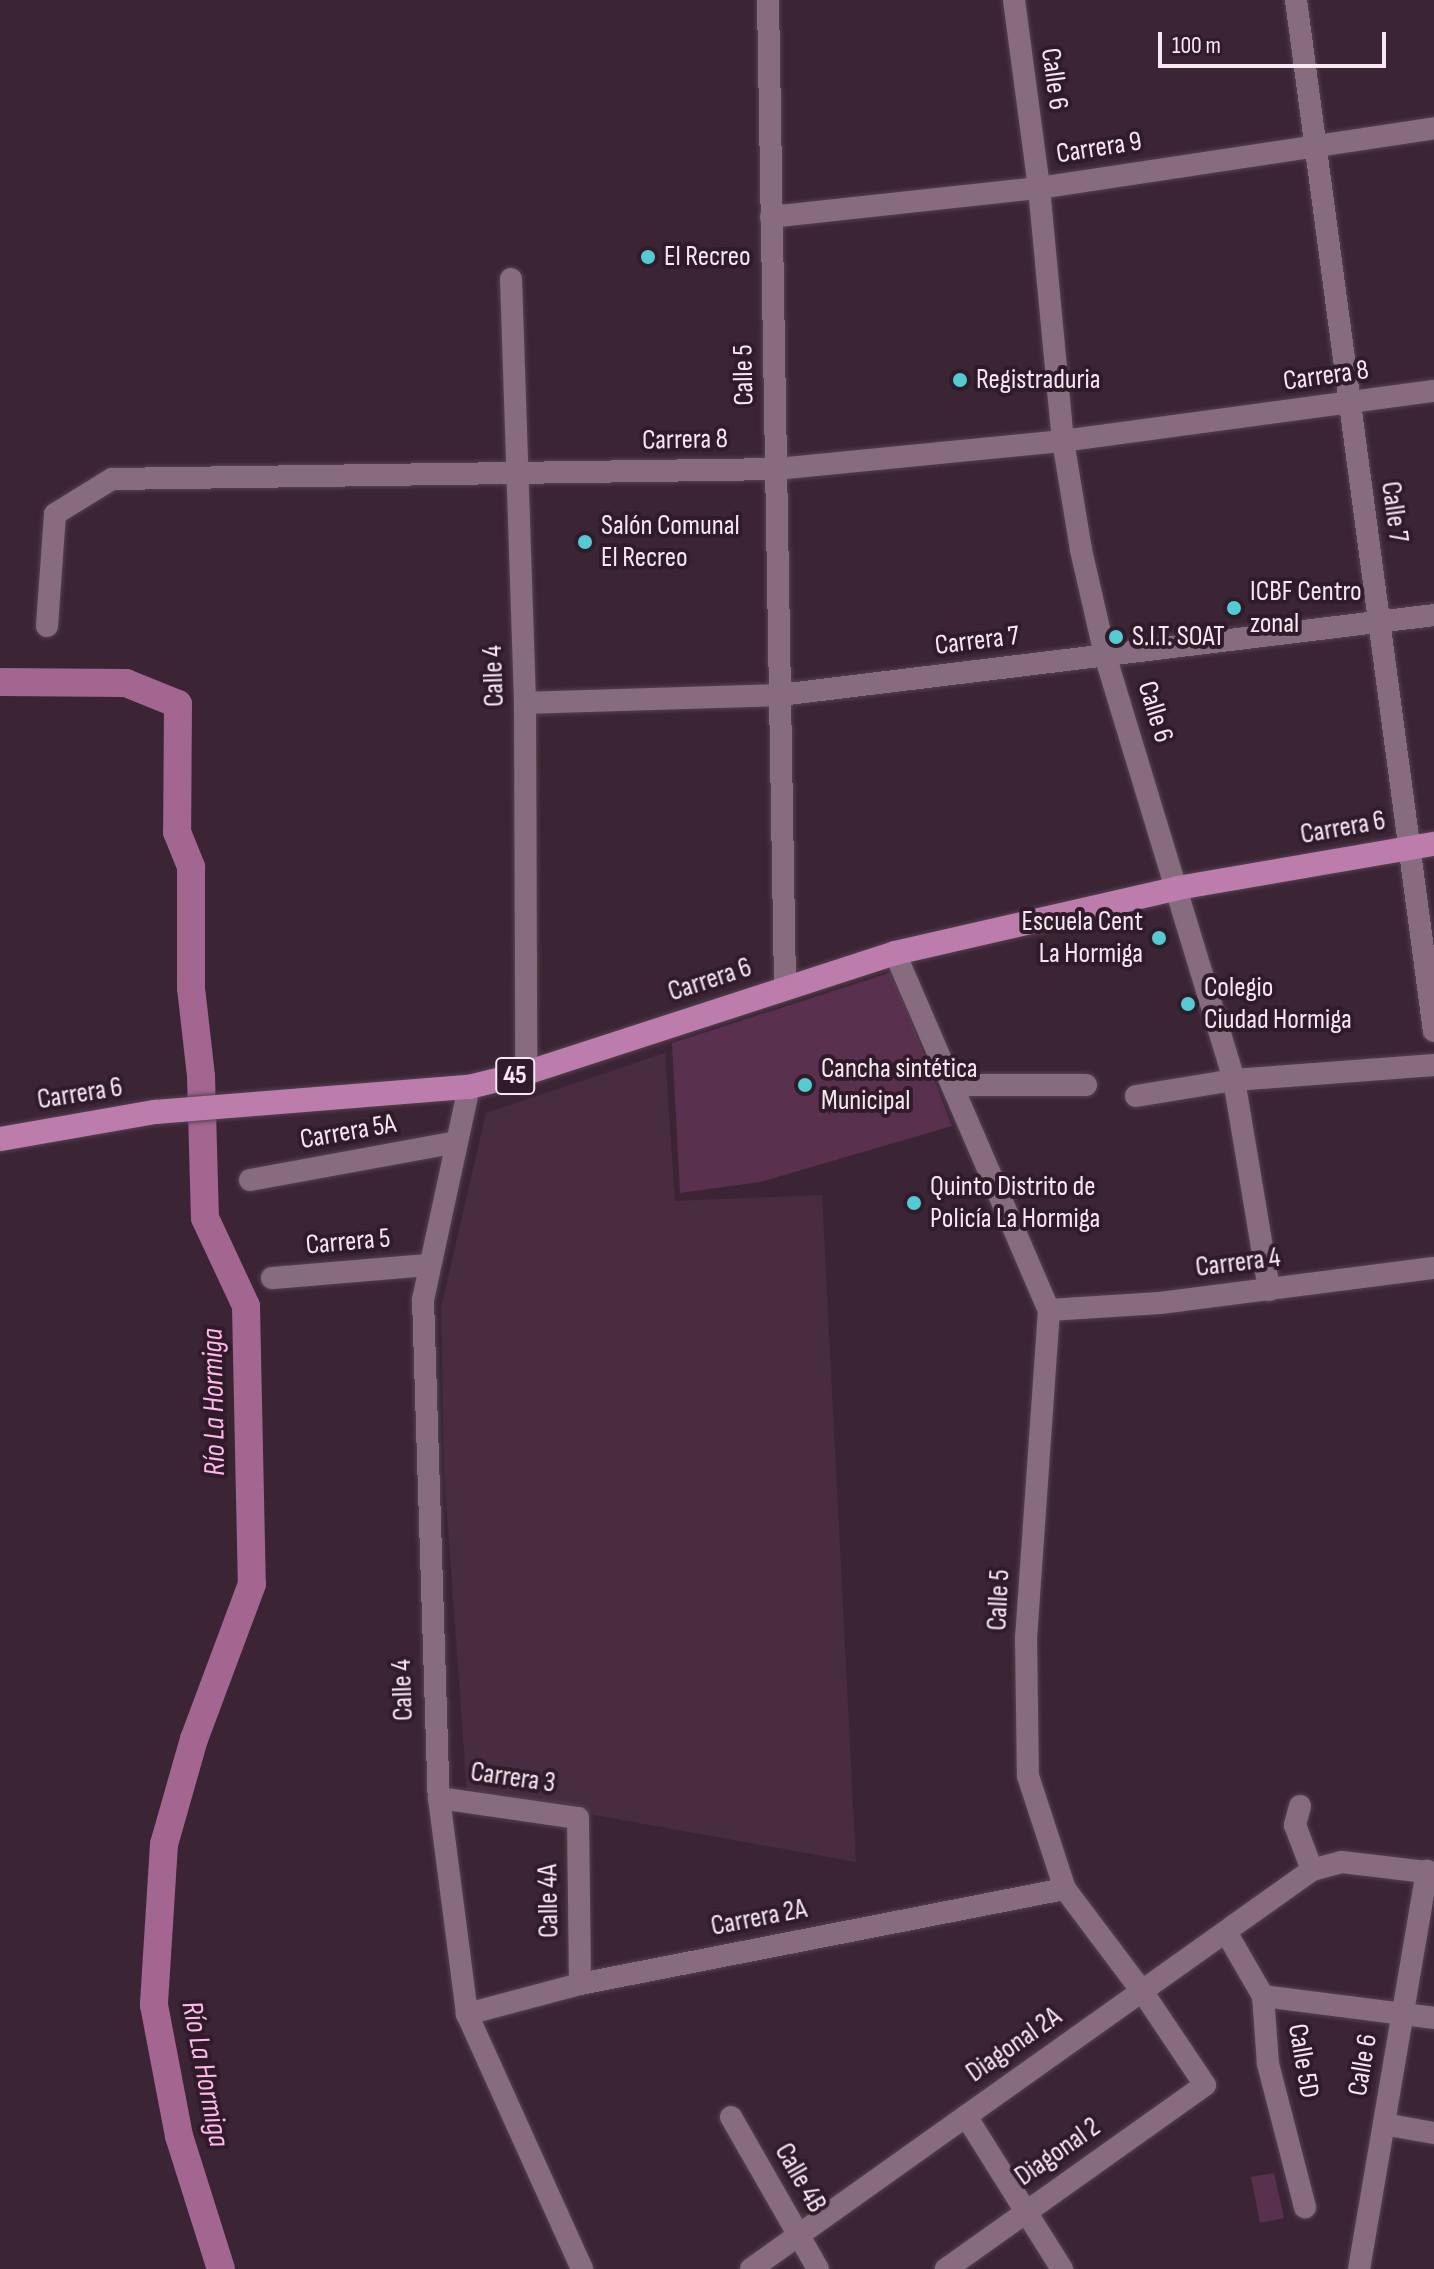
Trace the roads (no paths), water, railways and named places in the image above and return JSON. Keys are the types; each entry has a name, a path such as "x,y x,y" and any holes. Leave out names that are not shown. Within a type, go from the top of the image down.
{"main road":[{"name":"Carrera 6","path":"0,1139 155,1112 469,1087 526,1073 895,953 1178,888 1434,844"}],"street":[{"name":"Calle 5","path":"768,0 785,988"},
{"name":"Calle 6","path":"1014,0 1039,188 1063,441 1081,550 1105,655 1234,1080 1269,1290"},
{"name":"Calle 7","path":"1296,0 1409,847 1428,948 1434,1031"},
{"name":"Carrera 9","path":"771,217 1039,188 1434,128"},
{"name":"Calle 4","path":"511,279 525,703 526,1073"},
{"name":"Carrera 8","path":"47,626 55,514 112,479 776,469 1063,441 1434,391"},
{"name":"Carrera 7","path":"525,703 780,695 1434,615"},
{"path":"895,953 1049,1310"},
{"path":"1136,1096 1234,1080 1434,1065"},
{"path":"952,1085 1086,1085"},
{"name":"Calle 4","path":"469,1087 423,1299 439,1798 467,2014 582,2269"},
{"name":"Carrera 5A","path":"250,1180 457,1142"},
{"name":"Carrera 5","path":"272,1278 428,1265"},
{"name":"Carrera 4","path":"1049,1310 1160,1303 1434,1268"},
{"name":"Calle 5","path":"1049,1310 1026,1637 1028,1776 1065,1889"},
{"name":"Carrera 3","path":"439,1798 578,1818"},
{"path":"1300,1806 1295,1825 1312,1870 1342,1862 1430,1872"},
{"name":"Calle 4A","path":"578,1818 580,1984"},
{"name":"Diagonal 2A","path":"751,2269 1312,1870"},
{"name":"Calle 6","path":"1359,2269 1430,1872"},
{"path":"1065,1889 1142,1991"},
{"name":"Carrera 2A","path":"467,2014 580,1984 1065,1889"},
{"name":"Calle 5D","path":"1226,1932 1263,1996 1268,2064 1305,2207"},
{"name":"Diagonal 2","path":"946,2269 1205,2085 1142,1991"},
{"path":"1263,1996 1434,2018"},
{"path":"966,2116 1062,2269"},
{"name":"Calle 4B","path":"731,2117 818,2269"},
{"path":"1384,2124 1434,2133"}],"waterway":[{"name":"Río La Hormiga","path":"0,682 126,683 178,704 177,832 191,867 191,988 201,1076 205,1218 246,1306 252,1584 194,1739 164,1844 154,2005 179,2136 221,2269"}],"place":[{"name":"El Recreo","path":"648,257"},
{"name":"Registraduria","path":"960,380"},
{"name":"Salón Comunal El Recreo","path":"585,542"},
{"name":"ICBF Centro zonal","path":"1234,608"},
{"name":"S.I.T. SOAT","path":"1116,637"},
{"name":"Escuela Cent La Hormiga","path":"1159,938"},
{"name":"Colegio Ciudad Hormiga","path":"1188,1004"},
{"name":"Cancha sintética Municipal","path":"805,1085"},
{"name":"Quinto Distrito de Policía La Hormiga","path":"914,1203"}]}
